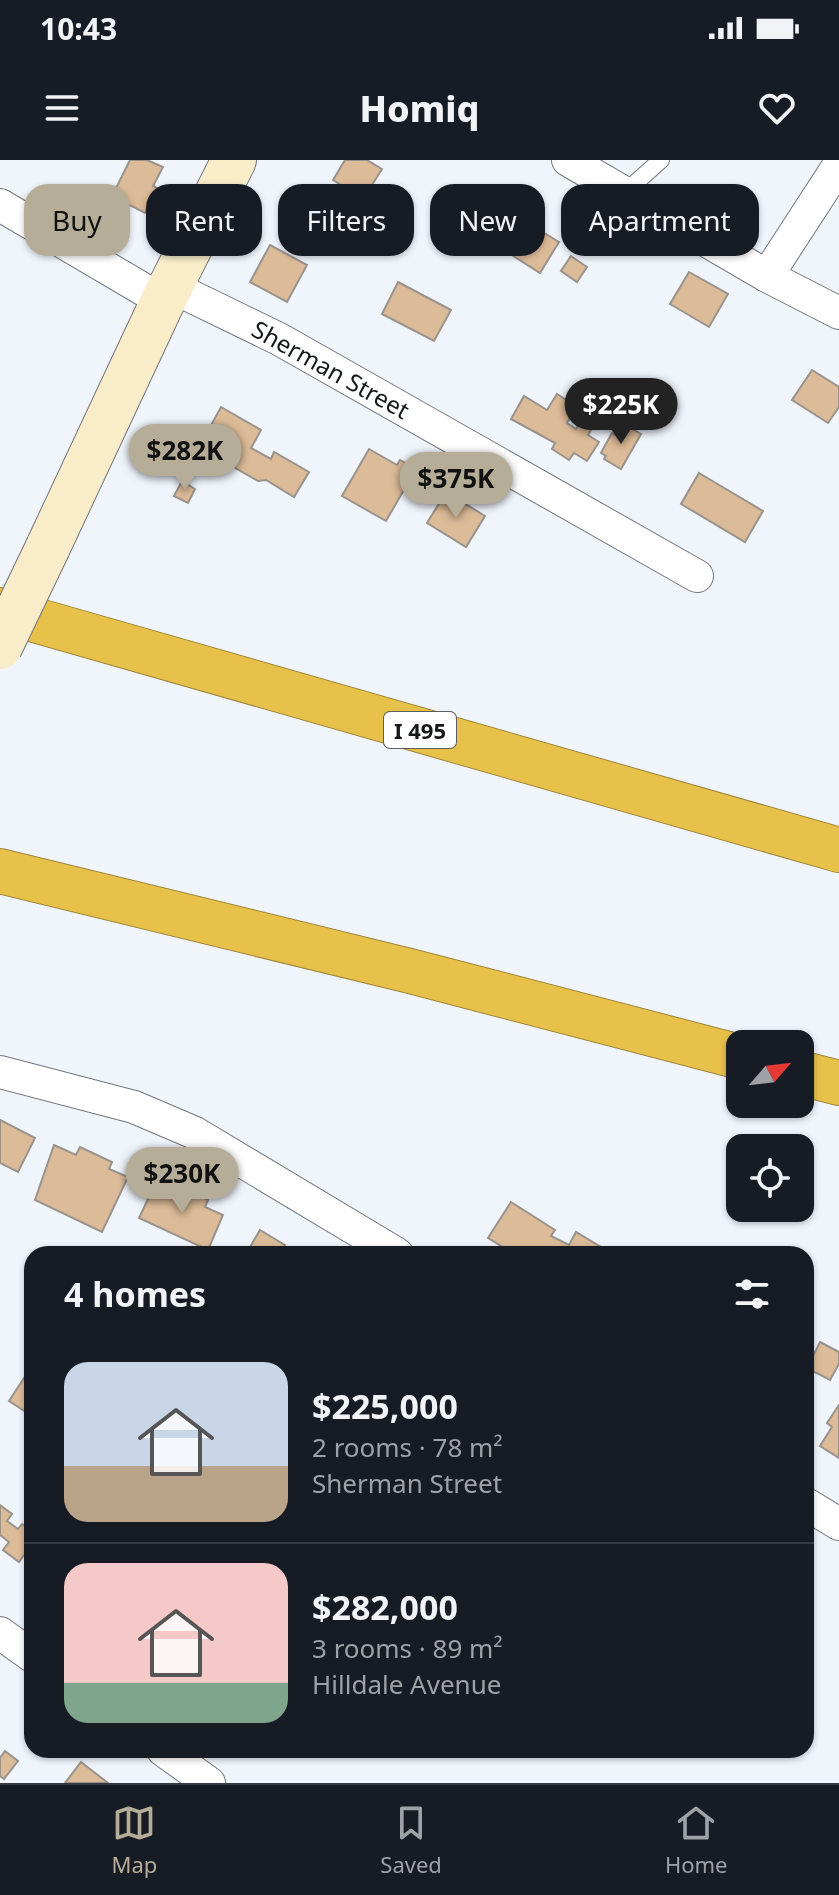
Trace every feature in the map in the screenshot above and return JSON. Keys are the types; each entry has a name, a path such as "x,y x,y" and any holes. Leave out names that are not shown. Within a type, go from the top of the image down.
{"highway":[{"name":"I 495","path":"0,610 839,850"},
{"path":"0,871 410,971 726,1053"},
{"path":"814,1077 839,1083"}],"main road":[{"path":"0,647 234,160"}],"street":[{"path":"568,160 607,184"},
{"path":"767,276 839,165"},
{"name":"Sherman Street","path":"0,205 167,294 279,339 697,576"},
{"path":"732,256 839,313"},
{"path":"0,1072 134,1107 195,1133 384,1246"},
{"path":"814,1509 839,1524"},
{"path":"0,1633 24,1650"},
{"path":"174,1758 209,1783"}],"lane":[{"path":"634,184 661,160"}],"building":[{"path":"130,160 147,160 163,167 154,184 146,184 145,213 130,205 130,184 118,184"},
{"path":"345,160 367,160 382,169 372,184 339,184 333,180"},
{"path":"545,233 559,242 540,273 513,256 545,256"},
{"path":"270,245 278,249 278,256 290,256 307,265 287,302 250,282"},
{"path":"571,256 587,267 577,282 561,271"},
{"path":"689,272 728,294 709,327 670,304"},
{"path":"398,282 451,310 434,341 382,314"},
{"path":"812,370 839,387 839,407 828,423 792,400"},
{"path":"557,394 577,407 567,423 576,429 592,402 604,409 588,435 599,442 587,461 574,453 569,460 552,449 555,443 511,419 524,396 547,410"},
{"path":"221,407 261,430 251,448 271,459 274,452 309,472 294,497 266,480 258,481 199,447"},
{"path":"624,424 641,434 621,469 604,459 606,456 601,453 612,433 617,436"},
{"path":"369,449 397,465 400,460 416,469 386,521 342,496"},
{"path":"699,473 763,511 745,542 681,504"},
{"path":"182,481 195,489 188,503 174,496"},
{"path":"446,492 485,516 466,547 427,523"},
{"path":"0,1120 35,1138 18,1172 0,1163"},
{"path":"54,1145 76,1155 80,1147 112,1162 109,1169 128,1177 102,1232 35,1200"},
{"path":"155,1184 173,1192 177,1185 208,1200 205,1207 223,1215 210,1246 199,1246 139,1218"},
{"path":"511,1202 555,1230 551,1236 569,1245 576,1232 599,1246 501,1246 488,1238"},
{"path":"260,1230 285,1245 284,1246 251,1246"},
{"path":"820,1342 839,1352 839,1364 830,1380 814,1372 814,1354"},
{"path":"24,1378 24,1411 9,1401"},
{"path":"839,1405 839,1458 820,1446 832,1427 827,1423"},
{"path":"0,1505 12,1514 7,1521 18,1529 24,1525 24,1555 19,1562 3,1550 9,1542 0,1535"},
{"path":"5,1751 18,1761 4,1779 0,1776 0,1758"},
{"path":"81,1762 108,1783 65,1783"}]}
